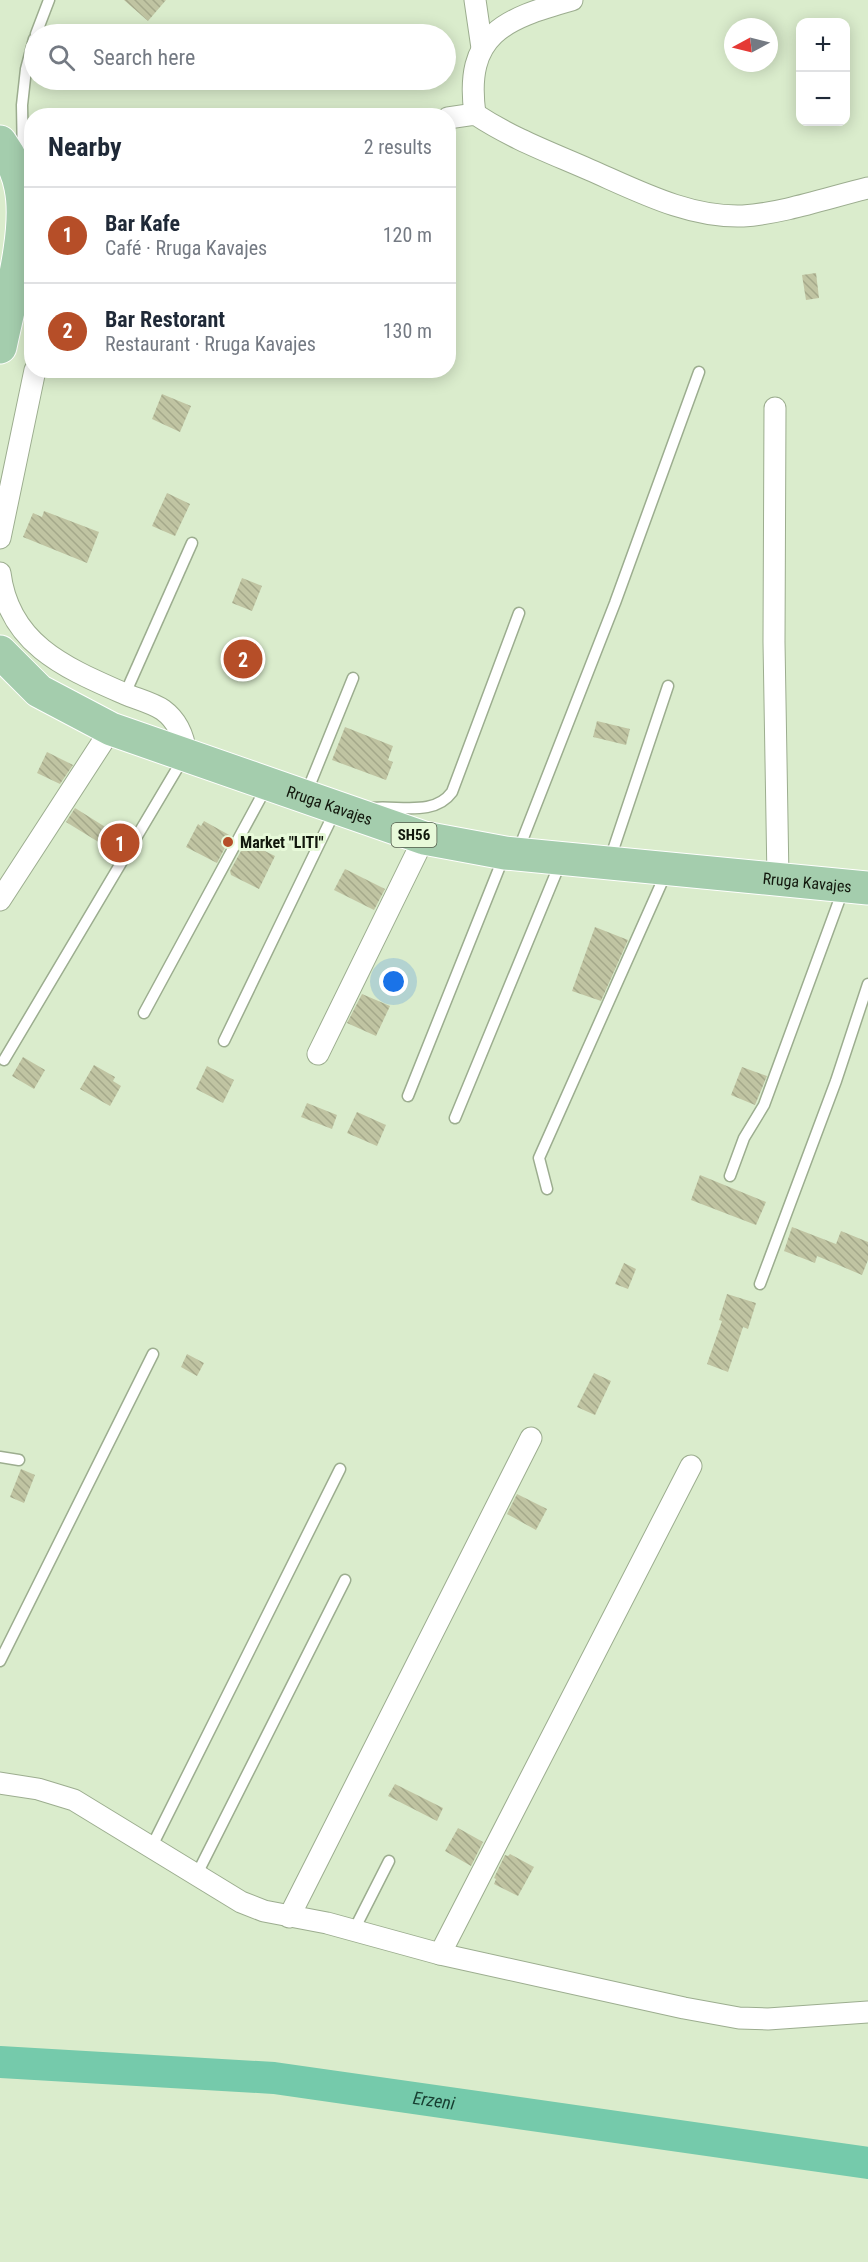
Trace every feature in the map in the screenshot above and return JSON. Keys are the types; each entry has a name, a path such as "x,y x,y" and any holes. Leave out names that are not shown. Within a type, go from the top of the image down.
{"main road":[{"path":"0,142 16,170 22,188 21,238 0,347"},
{"name":"Rruga Kavajes","path":"0,652 15,669 46,696 111,729 424,838 511,853 856,887"}],"street":[{"path":"475,0 482,48"},
{"path":"475,114 471,84 476,58 482,48 497,32 526,13 572,0"},
{"path":"456,117 475,114 523,143 680,207 709,214 742,216 768,212 868,188"},
{"path":"0,538 33,378"},
{"path":"775,408 774,642 778,879"},
{"path":"0,573 9,610 38,647 79,674 163,710 176,723 184,740 186,754"},
{"path":"0,900 111,729"},
{"path":"318,1054 424,838"},
{"path":"289,1917 531,1438"},
{"path":"440,1954 691,1466"},
{"path":"0,1783 38,1788 74,1800 241,1902 264,1911 354,1930 440,1954 673,2006 739,2018 768,2019 868,2012"}],"lane":[{"path":"40,24 49,0"},
{"path":"22,188 24,87"},
{"path":"408,1096 599,648 699,372"},
{"path":"125,694 192,543"},
{"path":"224,1041 343,810 386,806 434,806 445,802 452,792 519,613"},
{"path":"305,797 353,678"},
{"path":"609,862 668,686"},
{"path":"4,1060 186,754"},
{"path":"144,1013 268,783"},
{"path":"455,1118 563,858"},
{"path":"547,1189 538,1158 669,868"},
{"path":"730,1176 744,1138 764,1105 856,887"},
{"path":"760,1284 836,1081 868,984"},
{"path":"0,1661 153,1354"},
{"path":"0,1457 19,1460"},
{"path":"152,1846 340,1469"},
{"path":"197,1874 345,1580"},
{"path":"354,1930 389,1861"}],"building":[{"path":"124,0 166,0 148,21"},
{"path":"816,273 819,298 806,300 802,275"},
{"path":"162,394 191,406 180,432 152,419"},
{"path":"167,493 190,504 175,536 152,526"},
{"path":"44,511 99,532 87,563 23,537 33,513 42,517"},
{"path":"242,578 262,586 252,611 232,603"},
{"path":"597,721 630,729 626,745 593,737"},
{"path":"345,727 393,746 388,760 393,762 386,780 332,760"},
{"path":"47,752 73,765 60,784 37,773"},
{"path":"75,808 126,840 118,854 66,822"},
{"path":"204,821 231,836 217,863 186,847 198,824 201,826"},
{"path":"246,842 275,856 259,889 231,875 230,871"},
{"path":"345,869 385,889 374,910 334,890"},
{"path":"595,927 628,940 601,1001 572,991"},
{"path":"362,994 390,1006 376,1036 347,1023"},
{"path":"23,1057 45,1070 34,1089 12,1076"},
{"path":"94,1065 115,1077 113,1081 121,1086 110,1106 80,1089"},
{"path":"207,1066 234,1080 223,1103 196,1089"},
{"path":"742,1067 767,1076 755,1105 731,1095"},
{"path":"307,1103 337,1115 332,1129 301,1117"},
{"path":"357,1112 386,1125 377,1146 347,1133"},
{"path":"700,1175 766,1202 756,1225 691,1200"},
{"path":"792,1227 836,1244 841,1231 868,1242 868,1260 862,1275 817,1256 815,1263 784,1251"},
{"path":"624,1263 636,1269 628,1289 615,1284"},
{"path":"727,1294 756,1303 748,1329 743,1327 728,1372 707,1364 722,1321 719,1320"},
{"path":"187,1354 204,1363 197,1376 181,1367"},
{"path":"594,1373 611,1381 595,1415 577,1407"},
{"path":"21,1469 35,1475 24,1503 10,1497"},
{"path":"517,1494 547,1509 536,1530 507,1514"},
{"path":"395,1784 443,1808 437,1821 388,1796"},
{"path":"458,1828 483,1842 471,1866 445,1851"},
{"path":"510,1854 534,1867 518,1896 494,1884 496,1879 494,1878 505,1855"}],"waterway":[{"name":"Erzeni","path":"0,2062 274,2078 868,2163"}],"place":[{"name":"Bar Restorant","path":"243,659"},
{"name":"Market \"LITI\"","path":"228,842"},
{"name":"Bar Kafe","path":"120,843"}]}
